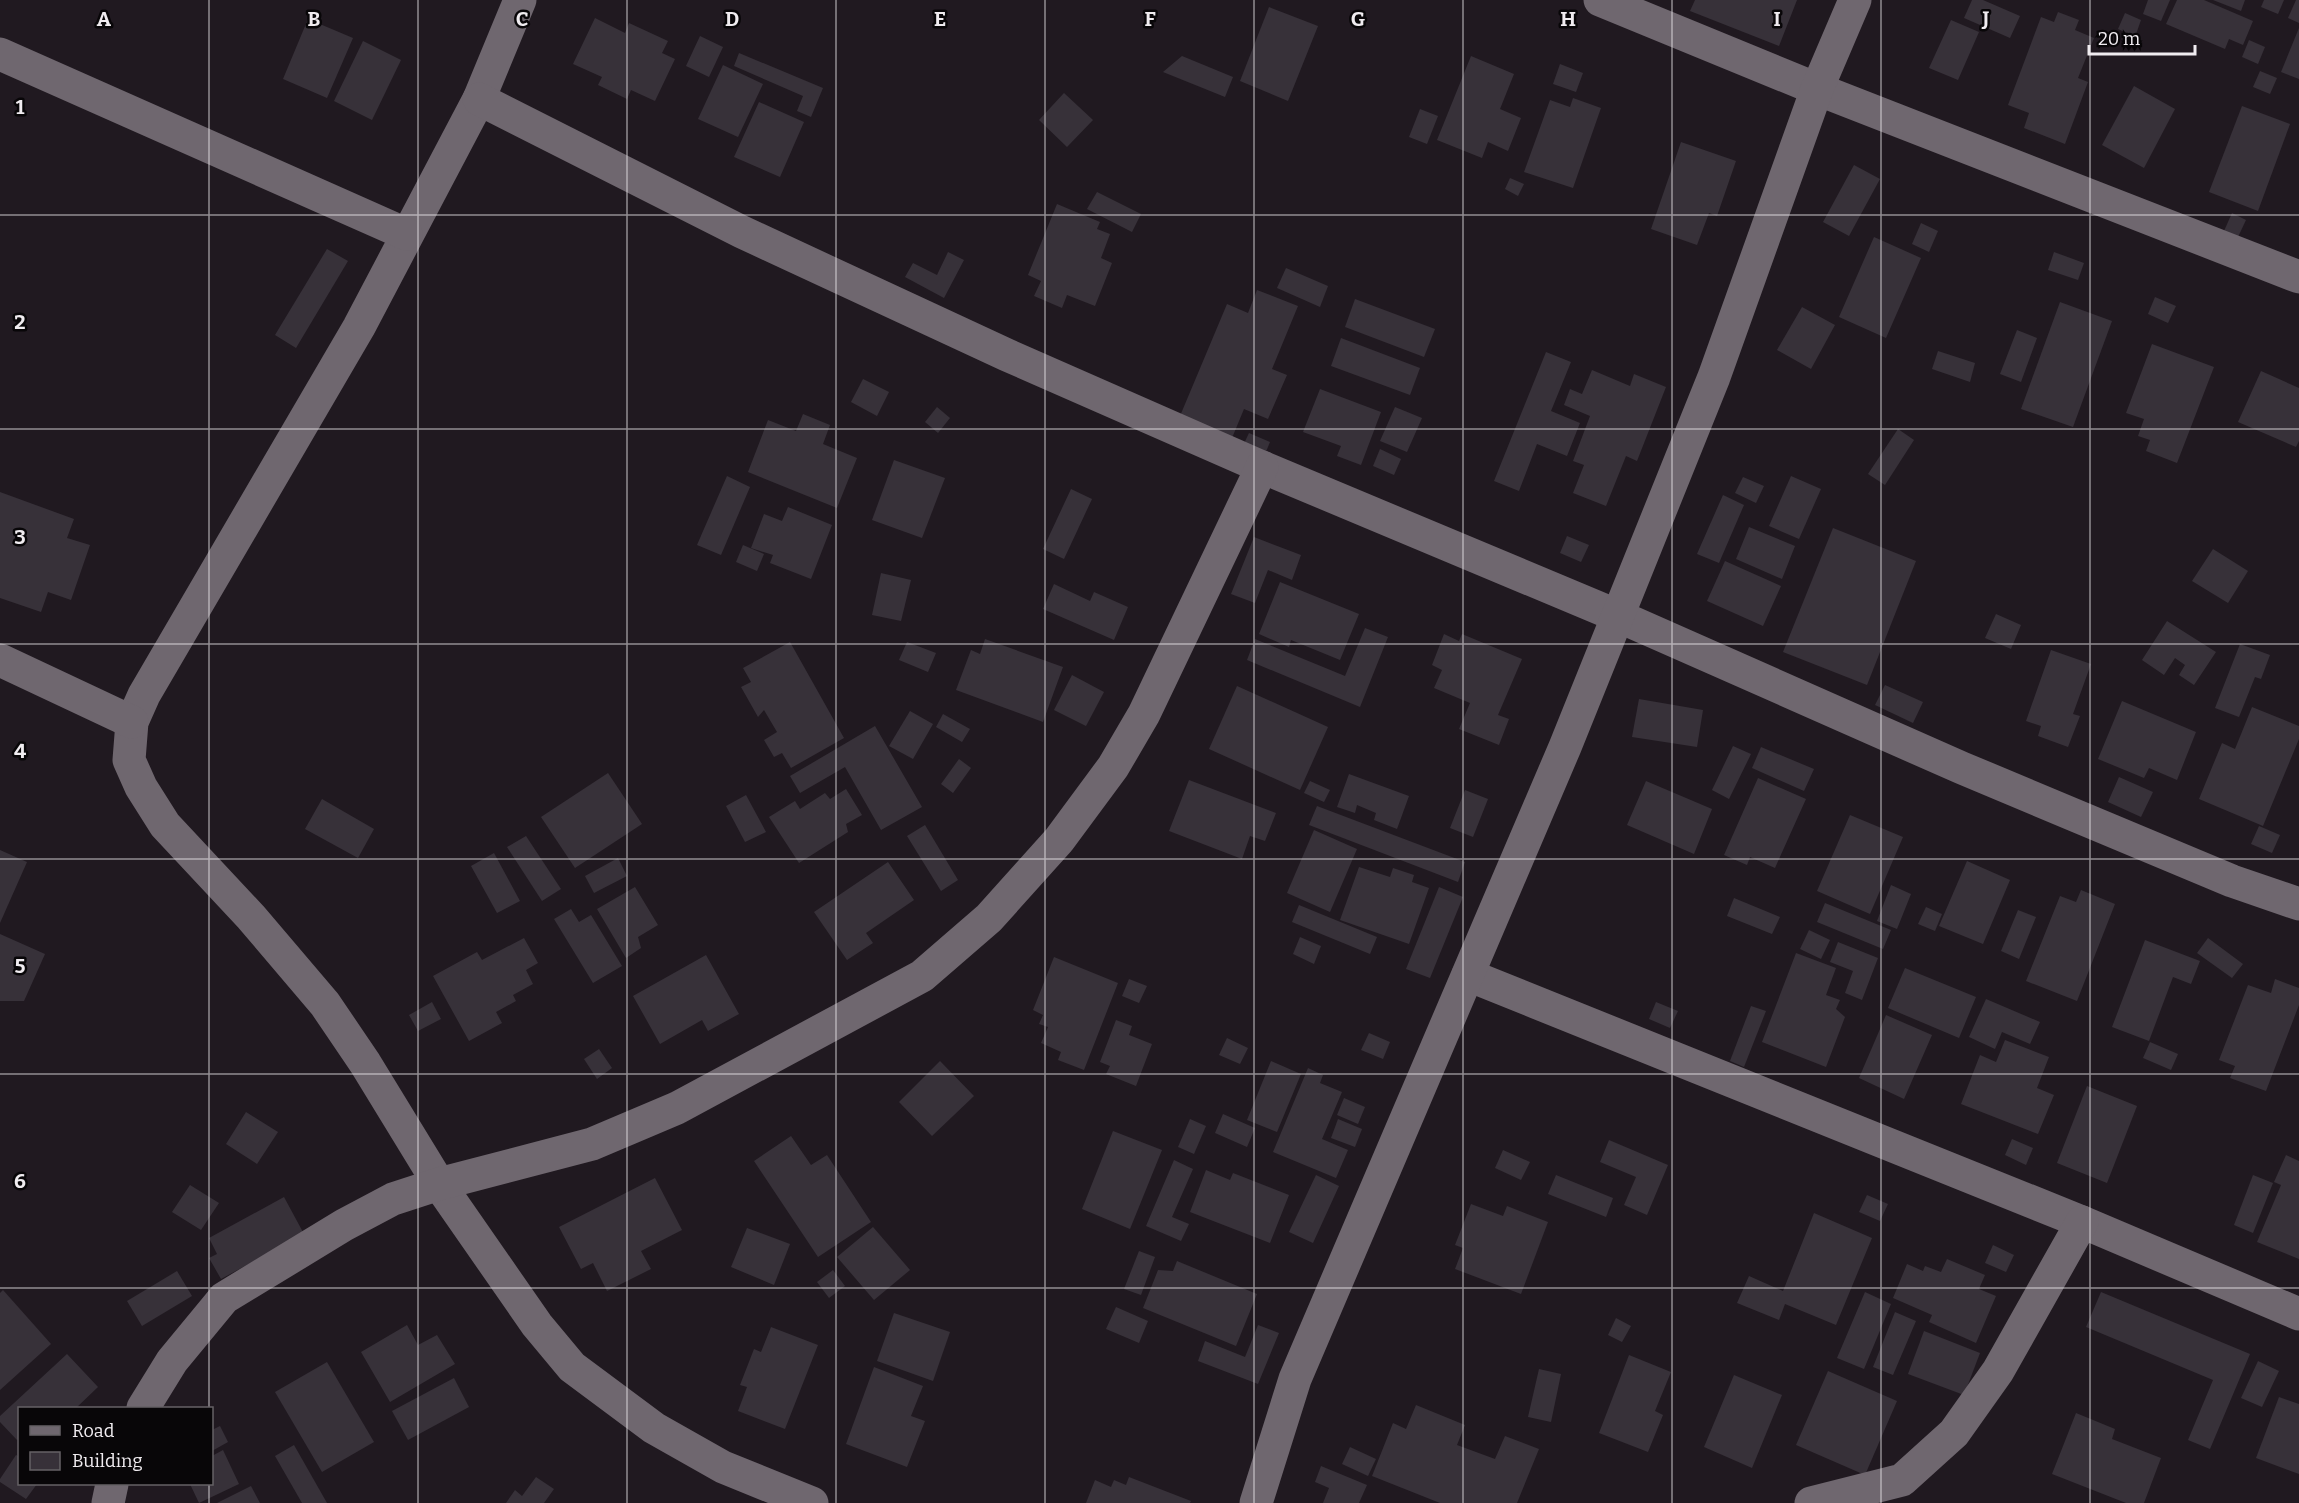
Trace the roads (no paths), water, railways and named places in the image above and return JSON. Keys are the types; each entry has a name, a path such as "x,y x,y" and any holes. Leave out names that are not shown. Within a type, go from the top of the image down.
{"street":[{"path":"520,0 478,99 359,327 160,667 132,722 129,760 135,778 165,825 251,916 325,1004 365,1063 439,1184 537,1325 572,1367 654,1428 723,1467 812,1503"},
{"path":"1600,0 1817,89 2299,277"},
{"path":"1256,1503 1295,1379 1468,975 1618,616 1714,377 1817,89 1855,0"},
{"path":"0,54 406,234"},
{"path":"478,99 742,232 1006,356 1262,467 1618,616 1962,768 2232,881 2299,904"},
{"path":"144,1407 172,1361 224,1298 344,1225 393,1199 439,1184 592,1143 677,1108 922,976 989,918 1059,840 1113,767 1144,714 1262,467"},
{"path":"0,660 132,722"},
{"path":"1468,975 2082,1222 2299,1314"},
{"path":"1811,1503 1902,1480 1954,1433 1998,1371 2082,1222"},
{"path":"108,1503 112,1485"}]}
